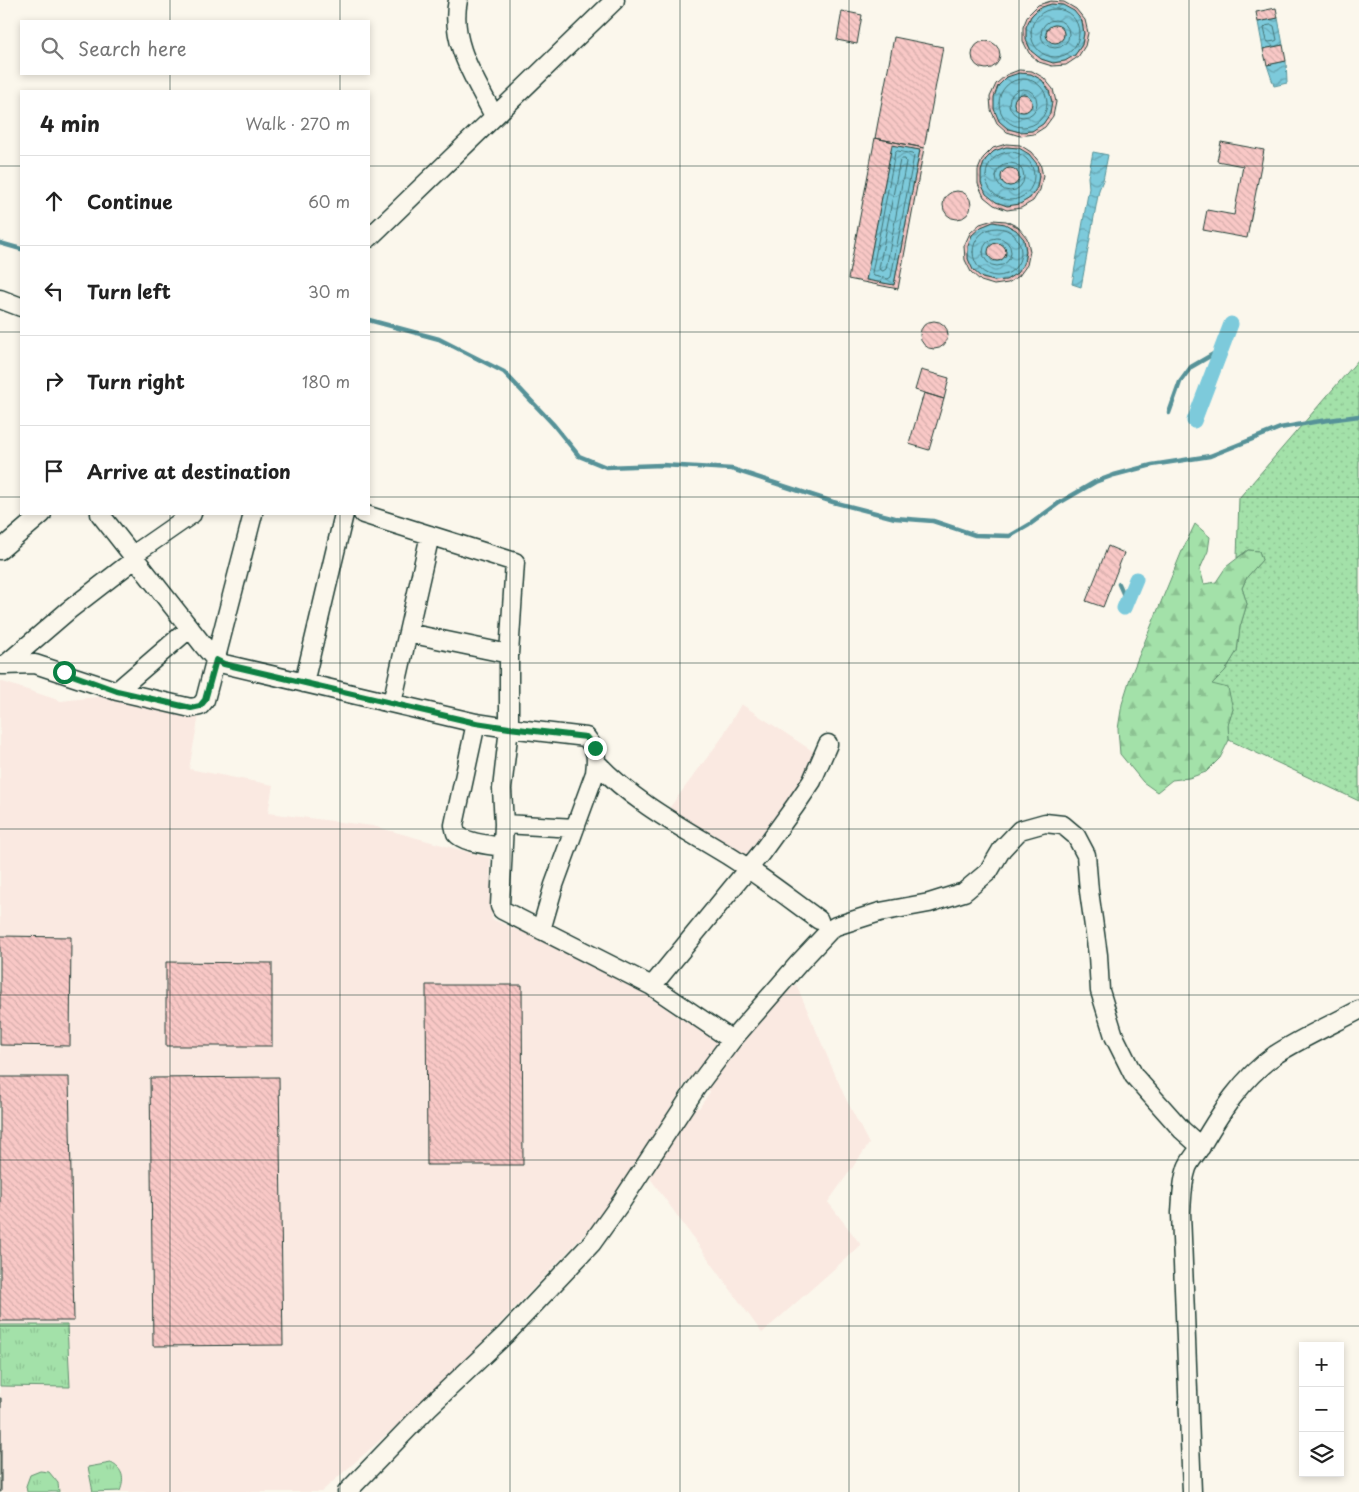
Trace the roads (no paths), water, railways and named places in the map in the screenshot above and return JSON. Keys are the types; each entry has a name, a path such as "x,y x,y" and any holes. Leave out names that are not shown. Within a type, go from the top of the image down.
{"street":[{"path":"458,0 456,26 461,49 469,69 494,116"},
{"path":"370,237 615,0"},
{"path":"0,299 20,307"},
{"path":"0,550 41,515"},
{"path":"101,515 216,660 224,664 476,723 586,737 595,748 595,774 554,885 541,930"},
{"path":"3,665 134,557 191,515"},
{"path":"3,665 35,664 117,691 191,708 200,706 205,700 253,515"},
{"path":"304,683 344,515"},
{"path":"367,515 515,562 509,654 509,728 502,789 504,824 500,906 506,913 652,986 732,1040"},
{"path":"392,703 430,535"},
{"path":"117,691 190,628"},
{"path":"408,633 509,654"},
{"path":"476,723 454,825 456,833 462,838 481,844 502,847"},
{"path":"652,986 748,869 805,793 828,744"},
{"path":"596,762 610,776 657,812 748,869 819,920"},
{"path":"347,1492 428,1408 506,1334 592,1242 622,1201 696,1088 732,1040 799,963 836,926 880,912 929,903 964,892 989,871 1002,849 1020,830 1045,823 1063,824 1076,836 1086,855 1098,955 1100,991 1114,1036 1134,1076 1182,1130 1201,1146"},
{"path":"504,824 575,828"},
{"path":"1192,1492 1181,1213 1187,1166 1223,1109 1256,1070 1299,1041 1359,1010"}],"water":[{"path":"1051,4 1063,5 1074,10 1081,19 1084,30 1083,40 1071,58 1060,62 1047,61 1037,56 1031,50 1027,40 1026,26 1032,15","holes":["1054,25 1061,27 1064,34 1062,40 1058,43 1051,42 1046,36 1047,29"]},
{"path":"1278,18 1283,45 1263,49 1258,22"},
{"path":"986,43 995,46 998,55 995,64 986,67 977,64 974,55 977,46"},
{"path":"1286,61 1287,83 1274,86 1267,65"},
{"path":"1019,73 1030,74 1041,80 1048,89 1051,99 1050,110 1046,120 1038,128 1028,132 1015,131 1004,126 996,115 993,103 999,85 1008,77","holes":["1026,94 1031,99 1032,107 1026,112 1019,112 1014,105 1015,98"]},
{"path":"892,145 920,150 894,285 866,280"},
{"path":"1005,147 1018,148 1029,153 1036,162 1039,173 1033,194 1025,202 1015,205 1000,203 989,198 981,183 981,171 986,159 995,151","holes":["1009,168 1016,170 1019,177 1017,184 1009,186 1003,183 1001,178 1003,172"]},
{"path":"1093,152 1108,155 1099,190 1081,287 1072,284 1089,188 1088,177"},
{"path":"957,193 966,196 969,205 966,214 957,217 948,214 945,205 948,196"},
{"path":"993,222 1004,223 1015,229 1022,238 1025,248 1024,259 1020,269 1012,277 1002,281 989,280 978,275 970,264 967,252 973,234 982,226","holes":["996,243 1005,249 1006,256 1000,261 992,261 988,255 989,247"]},
{"path":"934,323 943,326 946,335 943,344 934,347 925,344 922,335 925,326"}],"waterway":[{"path":"0,243 20,249"},
{"path":"370,320 439,339 504,372 553,424 579,456 606,467 662,465 732,469 833,502 895,518 933,521 975,535 1010,536 1059,503 1095,482 1114,475 1152,465 1210,456 1280,428 1359,416"},
{"path":"1194,421 1231,324"},
{"path":"1169,413 1180,382 1191,367 1222,349"},
{"path":"1124,608 1136,579"},
{"path":"1119,584 1127,602"}]}
